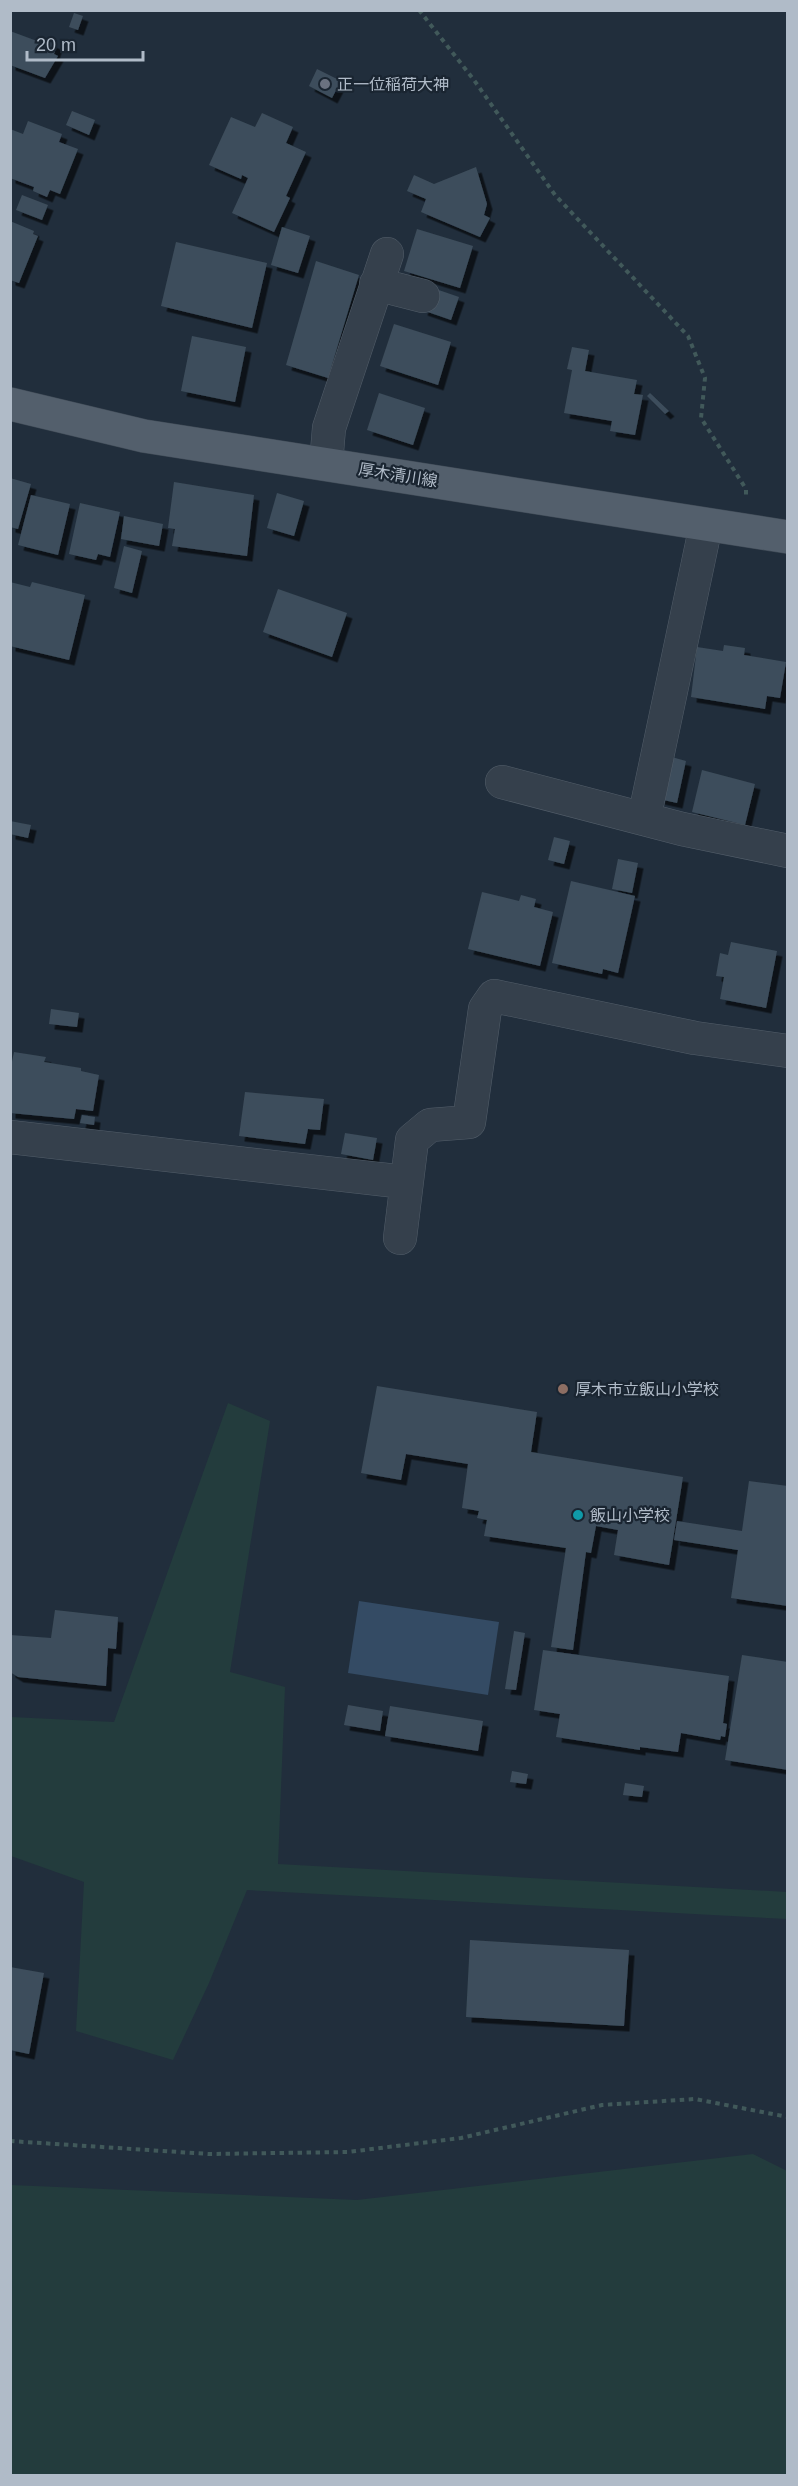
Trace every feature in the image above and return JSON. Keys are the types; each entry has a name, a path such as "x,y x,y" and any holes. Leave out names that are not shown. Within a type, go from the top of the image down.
{"main road":[{"name":"厚木清川線","path":"10,404 144,436 788,537"}],"street":[{"path":"326,464 328,428 387,254"},
{"path":"376,284 423,296"},
{"path":"644,819 706,525"},
{"path":"502,782 644,819 788,851"},
{"path":"400,1238 405,1182 412,1140 430,1125 469,1122 485,1010 494,996 694,1038 788,1051"},
{"path":"10,1137 405,1182"}],"path":[{"path":"419,10 474,80 555,195 688,336 705,378 701,418 746,489 749,531"},
{"path":"10,2141 209,2154 348,2152 461,2139 602,2105 695,2098 788,2117"}],"green space":[{"path":"228,1403 270,1421 230,1672 285,1687 278,1864 787,1892 787,1919 247,1890 209,1983 173,2060 76,2031 84,1882 11,1856 11,1717 114,1722"},
{"path":"753,2154 787,2171 787,2475 11,2475 11,2185 357,2200"}],"water":[{"path":"359,1601 499,1622 488,1695 348,1673"}],"building":[{"path":"74,13 83,16 78,30 69,27"},
{"path":"10,31 37,41 39,37 57,45 54,54 58,56 45,78 10,65"},
{"name":"正一位稲荷大神","path":"317,69 341,81 332,98 309,86"},
{"path":"72,111 95,120 89,135 66,125"},
{"path":"262,113 293,127 286,143 306,152 286,196 290,198 274,232 232,213 248,178 242,175 241,179 209,165 231,117 255,127"},
{"path":"28,121 62,134 59,142 78,149 60,194 50,190 47,197 33,191 34,187 10,178 10,129 23,134"},
{"path":"476,167 487,204 484,215 490,218 480,237 421,212 426,199 407,191 414,175 434,184"},
{"path":"22,195 48,205 42,220 16,210"},
{"path":"10,221 34,231 33,234 38,236 19,283 10,280"},
{"path":"282,227 310,236 298,273 271,265"},
{"path":"417,229 473,246 460,288 404,271"},
{"path":"176,242 267,263 252,328 161,306"},
{"path":"316,261 359,275 328,378 286,365"},
{"path":"430,287 459,297 451,320 422,310"},
{"path":"394,324 451,342 438,385 380,366"},
{"path":"192,336 246,347 235,402 181,391"},
{"path":"572,347 589,350 585,371 637,380 634,394 643,395 635,435 610,431 612,421 564,413 572,370 567,369"},
{"path":"379,393 425,408 413,445 367,430"},
{"path":"650,393 669,411 665,414 647,396"},
{"path":"10,478 31,484 18,529 10,527"},
{"path":"174,482 254,495 247,556 172,546 175,529 168,528"},
{"path":"277,493 304,501 294,536 267,528"},
{"path":"31,495 70,504 58,555 18,545"},
{"path":"80,503 120,512 110,557 98,554 96,560 69,554"},
{"path":"124,516 163,524 159,546 121,539"},
{"path":"124,546 142,551 132,593 114,588"},
{"path":"10,582 30,587 32,582 85,595 69,660 10,646"},
{"path":"278,589 347,613 332,657 263,632"},
{"path":"724,645 745,648 744,655 786,662 780,698 767,696 765,709 691,697 697,647 723,651"},
{"path":"668,756 686,761 677,803 659,799"},
{"path":"702,770 755,784 745,825 692,812"},
{"path":"10,821 31,825 28,838 10,834"},
{"path":"554,837 570,841 564,864 548,860"},
{"path":"618,859 638,863 632,893 612,889"},
{"path":"571,881 635,896 618,973 603,969 602,974 552,963"},
{"path":"482,892 519,901 521,895 536,899 534,907 553,912 540,966 468,949"},
{"path":"731,942 777,951 766,1008 720,999 724,977 716,976 720,953 728,955"},
{"path":"51,1009 79,1013 77,1027 49,1024"},
{"path":"14,1052 46,1057 44,1062 81,1068 81,1071 99,1075 93,1111 76,1109 74,1119 10,1113 10,1071"},
{"path":"245,1092 324,1099 320,1130 308,1129 305,1144 239,1136"},
{"path":"82,1115 95,1117 94,1125 80,1123"},
{"path":"345,1133 377,1138 373,1160 341,1154"},
{"name":"飯山小学校","path":"377,1386 537,1412 531,1452 683,1477 669,1565 614,1555 618,1530 596,1526 591,1553 586,1552 573,1650 551,1647 566,1548 484,1536 487,1520 477,1518 479,1511 462,1508 468,1464 406,1454 401,1480 361,1473"},
{"path":"749,1481 788,1486 788,1606 731,1598 738,1550 674,1540 677,1521 742,1531"},
{"path":"55,1610 118,1617 116,1649 108,1648 106,1686 18,1677 10,1672 10,1635 51,1638"},
{"path":"514,1631 525,1633 516,1690 505,1689"},
{"path":"543,1650 729,1676 723,1723 727,1724 725,1737 721,1736 720,1740 681,1733 678,1752 640,1747 640,1750 556,1737 560,1714 534,1710"},
{"path":"742,1655 788,1662 788,1770 725,1760"},
{"path":"348,1705 383,1711 380,1731 344,1725"},
{"path":"390,1706 483,1721 478,1751 385,1736"},
{"path":"512,1771 528,1774 526,1784 510,1782"},
{"path":"625,1783 644,1786 642,1797 623,1795"},
{"path":"470,1940 629,1950 624,2026 466,2017"},
{"path":"10,1967 44,1973 29,2054 10,2050"}],"place":[{"name":"正一位稲荷大神","path":"325,84"},
{"name":"厚木市立飯山小学校","path":"563,1389"},
{"name":"飯山小学校","path":"578,1515"}]}
